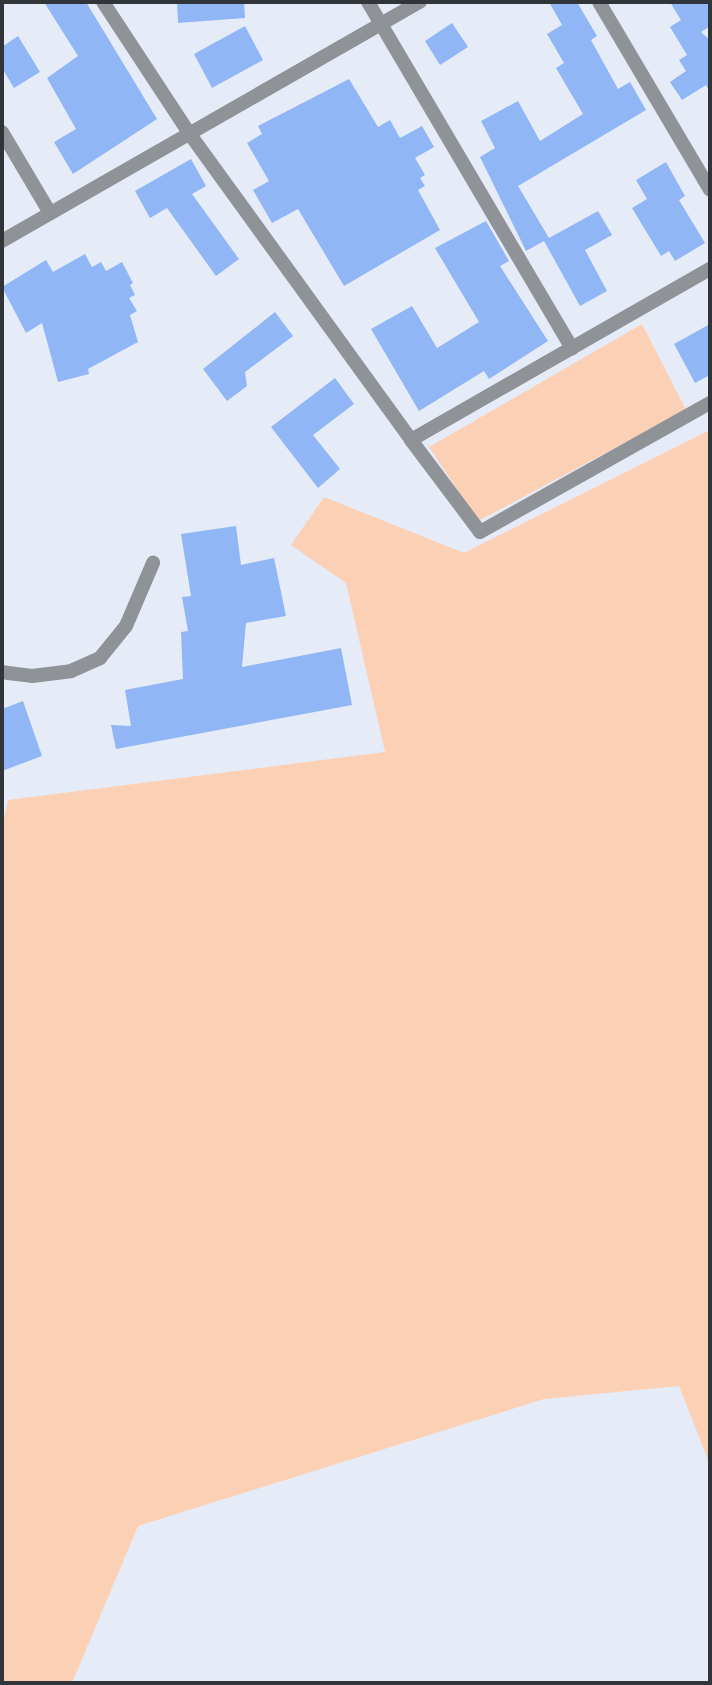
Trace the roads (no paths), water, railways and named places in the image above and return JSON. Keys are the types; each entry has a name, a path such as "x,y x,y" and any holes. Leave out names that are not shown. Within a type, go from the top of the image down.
{"street":[{"path":"103,2 189,133 480,532 710,403"},
{"path":"368,2 572,348"},
{"path":"2,241 420,2"},
{"path":"599,2 710,190"},
{"path":"2,132 50,213"},
{"path":"411,440 710,269"},
{"path":"5,672 32,677 71,671 100,658 126,626 153,564"}]}
